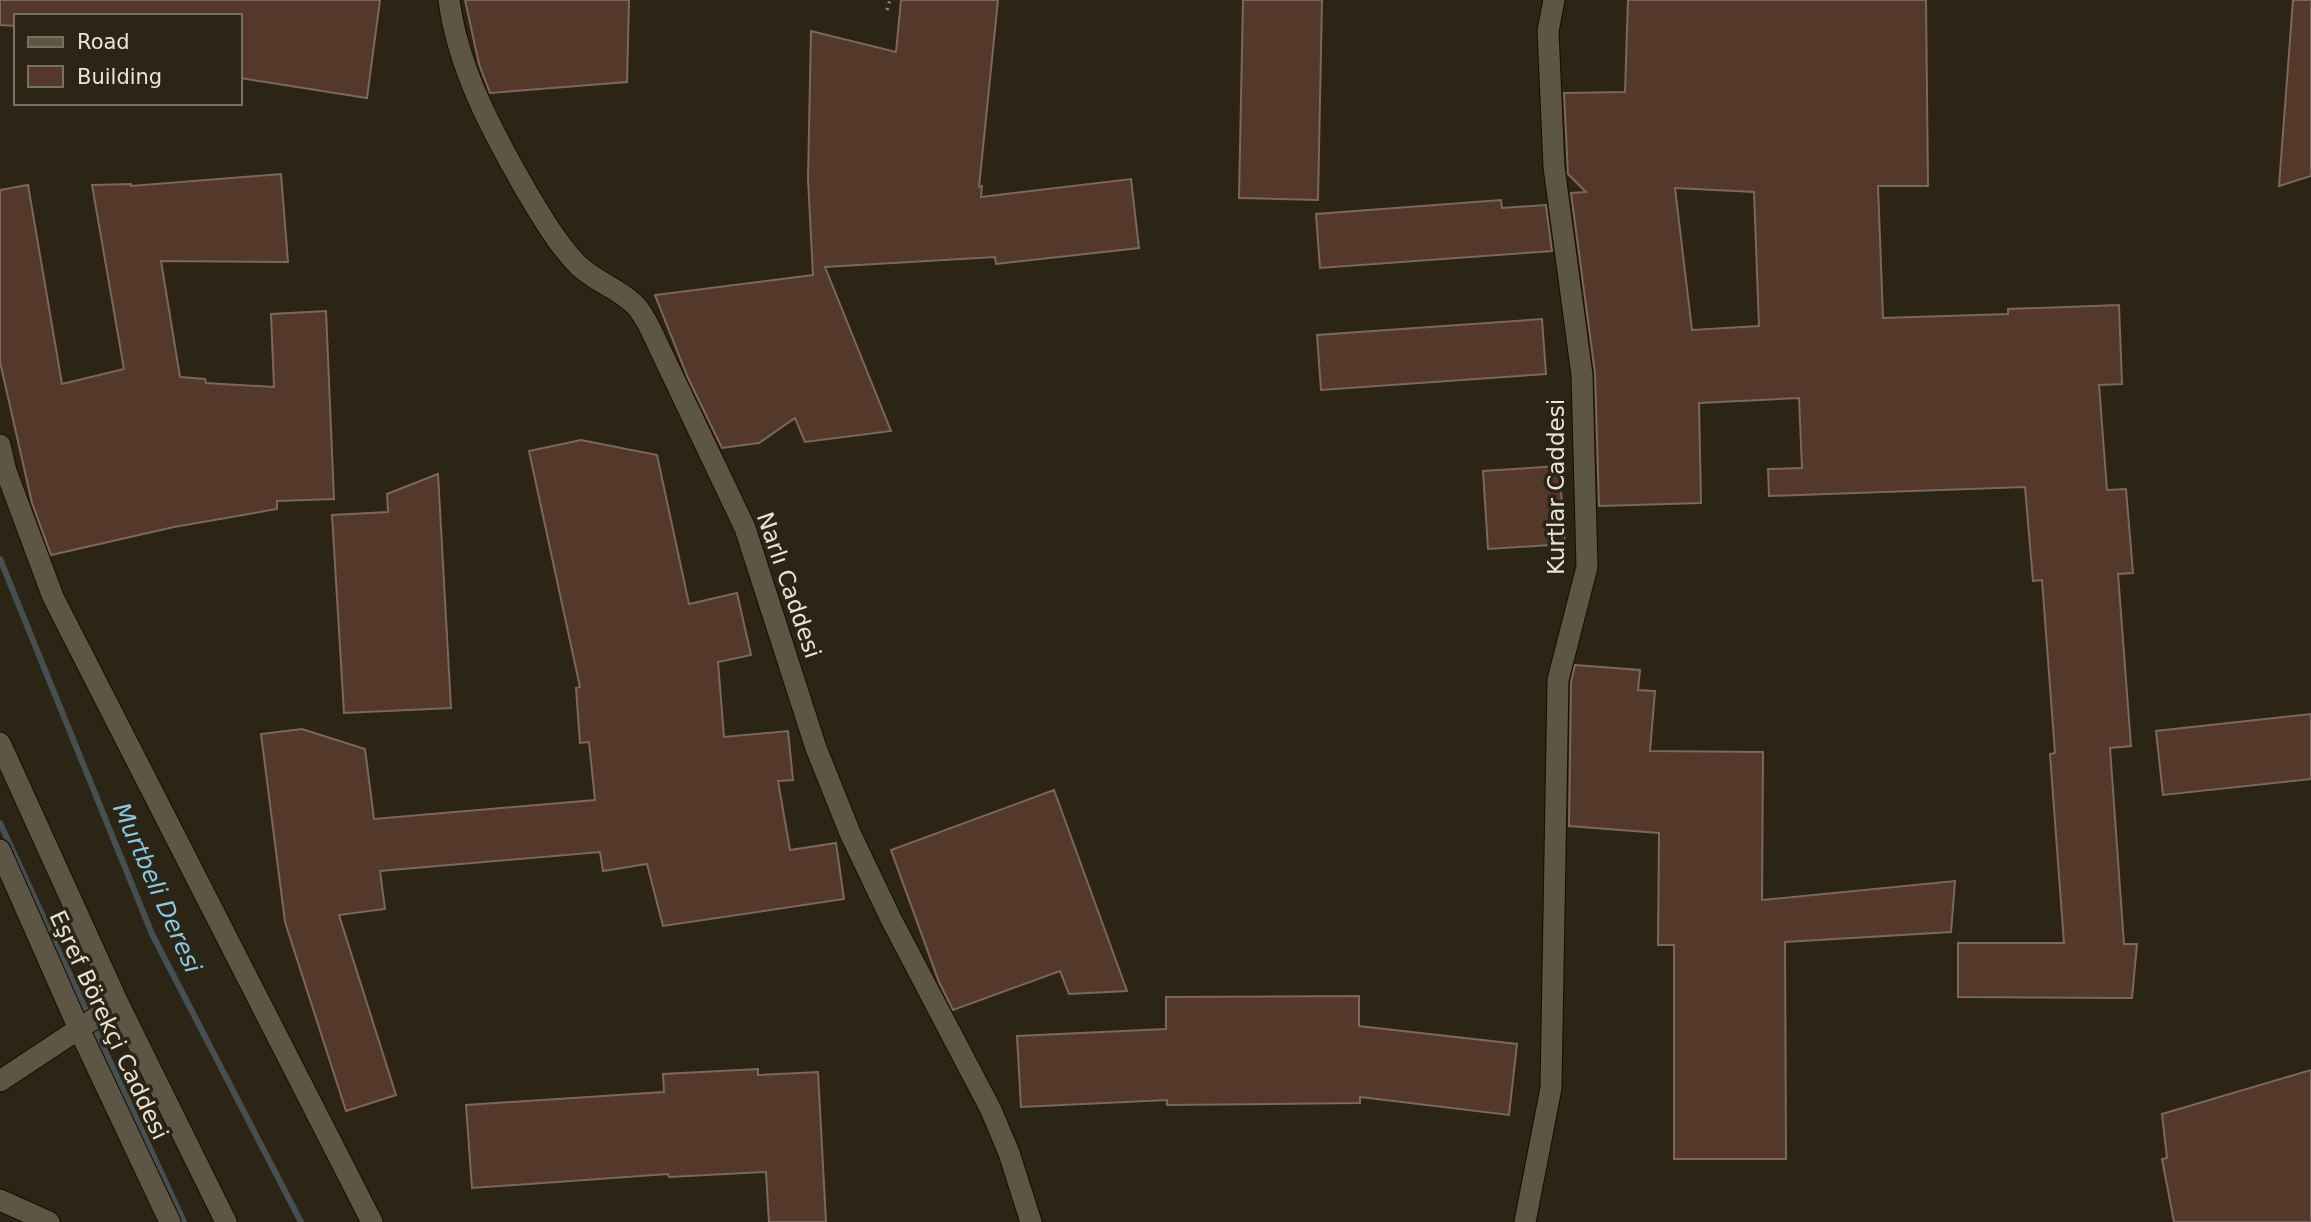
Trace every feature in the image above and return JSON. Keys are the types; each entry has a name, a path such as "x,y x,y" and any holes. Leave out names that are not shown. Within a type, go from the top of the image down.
{"street":[{"name":"Narlı Caddesi","path":"449,0 463,56 484,114 538,210 578,265 637,307 648,324 745,528 816,748 850,833 891,919 991,1110 1009,1153 1031,1222"},
{"name":"Kurtlar Caddesi","path":"1525,1222 1550,1088 1558,680 1587,567 1582,375 1554,167 1548,31 1554,0"},
{"path":"0,445 6,471 53,597 372,1222"},
{"path":"0,743 118,1003 226,1222"},
{"name":"Eşref Börekçi Caddesi","path":"0,850 87,1024 170,1222"},
{"path":"0,1081 118,1003"},
{"path":"0,1200 48,1222"}],"path":[{"path":"887,10 890,0"}],"building":[{"path":"0,0 380,0 367,98 242,78 242,14 14,14 14,26 0,25"},
{"path":"465,0 629,0 627,82 490,93 479,64"},
{"path":"901,0 998,0 979,187 982,186 981,197 1131,179 1139,248 996,264 995,257 825,267 891,431 805,442 795,418 759,443 722,448 688,378 655,295 813,275 808,179 811,31 896,52"},
{"path":"1243,0 1322,0 1318,200 1239,198"},
{"path":"1628,0 1926,0 1928,186 1878,186 1883,318 2008,314 2008,309 2119,305 2122,384 2099,385 2107,490 2126,489 2133,573 2118,574 2131,746 2110,748 2124,944 2137,944 2132,998 1958,997 1958,943 2064,943 2050,754 2055,753 2042,580 2033,581 2025,487 1769,496 1768,469 1802,468 1799,398 1699,403 1701,503 1599,506 1595,373 1571,193 1586,192 1568,174 1564,93 1625,92","holes":["1675,188 1754,192 1759,326 1692,330"]},
{"path":"2293,0 2311,0 2311,176 2279,186"},
{"path":"281,174 288,262 161,261 180,377 205,379 206,383 274,387 271,314 326,311 334,499 277,501 277,509 174,527 51,555 32,503 0,362 0,190 28,185 62,384 124,369 92,185 131,186"},
{"path":"1501,200 1502,208 1546,205 1552,251 1320,268 1316,214"},
{"path":"1542,319 1546,374 1321,390 1317,335"},
{"path":"581,440 657,455 689,604 737,593 751,655 718,662 724,737 788,731 793,780 778,781 790,850 836,843 844,899 663,926 647,864 603,871 600,852 380,871 385,909 339,915 396,1095 346,1111 285,922 261,734 302,729 365,749 374,819 595,800 589,742 580,743 576,688 580,687 529,451"},
{"path":"1559,466 1565,544 1488,549 1483,471"},
{"path":"438,474 451,708 344,713 332,515 388,512 387,494"},
{"path":"1575,665 1640,670 1638,690 1655,691 1650,751 1763,752 1762,900 1955,881 1951,932 1785,942 1786,1159 1674,1159 1674,945 1658,945 1659,833 1569,826 1571,682"},
{"path":"2311,714 2311,779 2163,795 2156,731"},
{"path":"1054,790 1127,991 1069,994 1060,971 953,1010 939,982 891,850"},
{"path":"1359,996 1359,1026 1517,1044 1509,1115 1360,1097 1360,1103 1167,1105 1167,1100 1021,1107 1017,1036 1166,1029 1166,997"},
{"path":"758,1069 758,1075 818,1072 826,1222 769,1222 766,1172 669,1177 668,1174 472,1188 466,1105 664,1092 663,1074"},
{"path":"2311,1070 2311,1222 2174,1222 2162,1159 2167,1158 2162,1114"}],"waterway":[{"name":"Murtbeli Deresi","path":"0,559 152,934 301,1222"},
{"path":"0,823 184,1222"}]}
